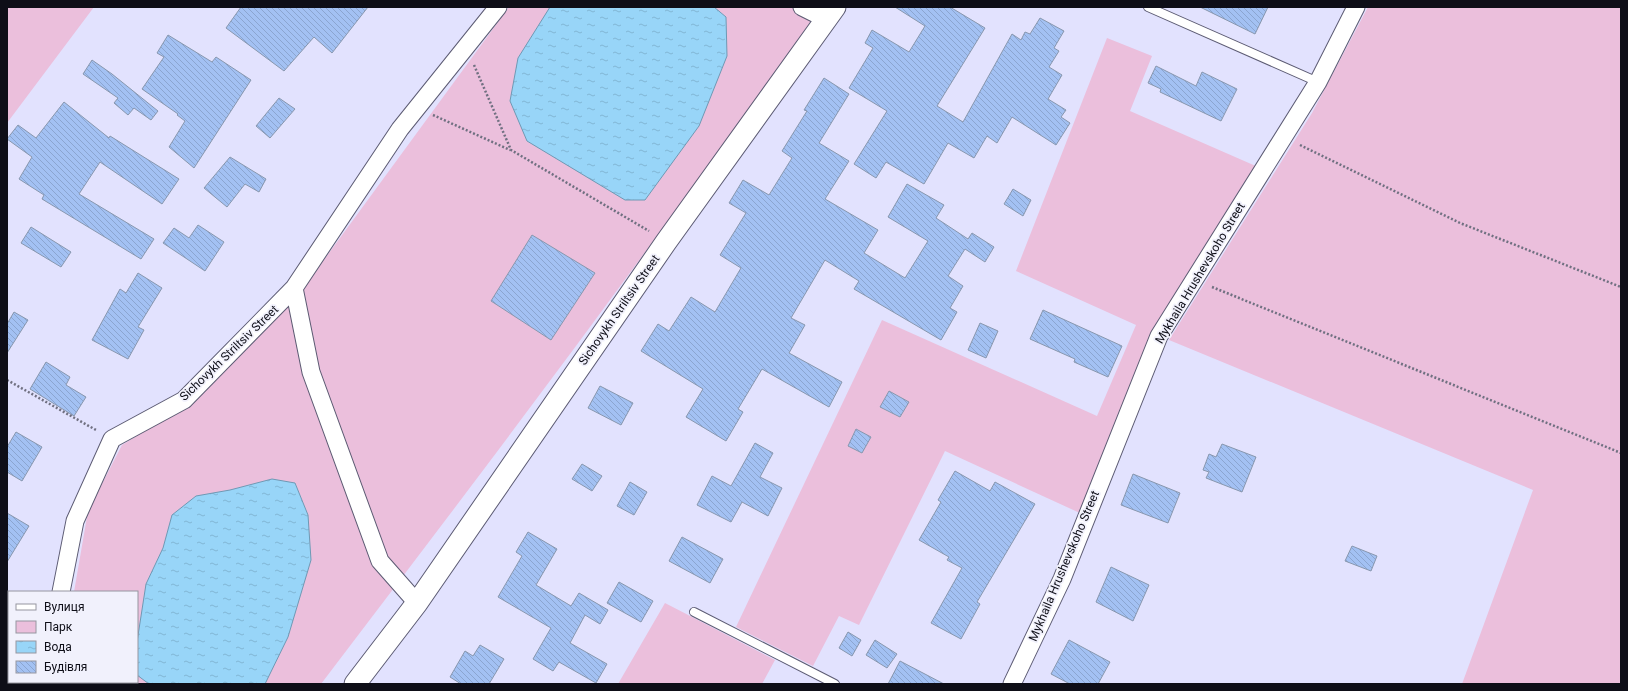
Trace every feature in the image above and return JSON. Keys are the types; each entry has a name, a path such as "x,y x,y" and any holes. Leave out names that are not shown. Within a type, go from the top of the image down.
{"street":[{"name":"Sichovykh Striltsiv Street","path":"112,439 184,400 294,288 400,129 498,7"},
{"name":"Sichovykh Striltsiv Street","path":"355,684 417,603 666,242 830,13 802,7"},
{"name":"Mykhaila Hrushevskoho Street","path":"1012,684 1062,579 1159,336 1318,82 1356,7"},
{"name":"Sichovykh Striltsiv Street","path":"294,288 311,372 380,561 417,603"},
{"path":"61,591 75,521 112,439"}],"lane":[{"path":"1148,7 1318,82"},
{"path":"694,612 835,684"}],"path":[{"path":"466,47 511,150"},
{"path":"417,108 511,150 666,242"},
{"path":"1284,137 1460,223 1621,287"},
{"path":"1194,280 1621,452"},
{"path":"7,380 112,439"}],"green space":[{"path":"7,7 94,7 7,123"},
{"path":"509,7 550,7 549,8 726,17 714,7 821,7 637,263 321,684 57,684 138,683 138,591 74,591 88,511 122,445 180,409 307,283"},
{"path":"1368,7 1621,7 1621,684 1462,684 1533,490 1169,340 1312,113"},
{"path":"1107,38 1152,56 1130,111 1258,167 1171,303 1082,514 945,451 859,625 839,616 813,666 736,627 882,320 1097,416 1136,325 1016,271"},
{"path":"665,603 775,660 762,684 618,684"}],"water":[{"path":"550,7 714,7 726,17 727,56 699,126 645,200 625,200 527,141 510,101 518,58"},
{"path":"272,479 295,483 308,515 311,560 288,637 265,684 149,684 138,676 138,636 146,584 163,548 172,515 196,496 230,490"}],"building":[{"path":"241,7 368,7 332,53 314,37 284,71 226,28"},
{"path":"895,7 950,7 985,28 937,106 963,122 1012,34 1021,40 1025,32 1030,34 1040,18 1064,31 1054,48 1059,51 1049,67 1062,75 1048,99 1066,110 1061,117 1070,123 1056,145 1012,117 997,143 987,136 974,158 948,143 924,184 886,162 876,178 854,164 887,111 849,88 873,48 865,43 872,30 909,52 925,26"},
{"path":"1200,7 1268,7 1255,34"},
{"path":"168,35 212,62 216,57 251,80 194,168 169,147 185,121 177,115 178,114 142,89 164,57 157,53"},
{"path":"92,60 158,111 151,120 134,108 128,115 114,103 118,98 83,74"},
{"path":"1156,66 1196,86 1202,72 1237,89 1221,121 1160,92 1161,89 1148,83"},
{"path":"824,78 849,94 819,143 849,161 825,199 878,230 864,253 905,278 928,241 888,217 907,184 944,205 936,218 968,239 972,233 994,247 985,262 965,249 948,276 963,286 950,308 957,312 941,340 854,289 859,281 825,260 791,318 805,325 789,353 842,382 829,407 762,369 738,409 743,412 726,441 686,417 703,389 641,351 658,324 669,331 691,297 715,312 741,268 720,255 746,213 729,203 743,180 769,195 792,158 782,151 807,111 804,110"},
{"path":"279,98 295,109 270,138 256,126"},
{"path":"64,102 109,138 110,136 179,179 162,204 100,162 79,194 154,239 141,259 42,199 44,195 19,179 32,157 7,139 18,125 36,138"},
{"path":"230,157 266,179 259,192 245,184 227,207 204,188"},
{"path":"1013,189 1031,200 1023,216 1004,204"},
{"path":"198,225 224,242 205,271 163,243 174,228 189,238"},
{"path":"31,227 71,252 61,267 21,243"},
{"path":"532,235 595,273 551,340 491,301"},
{"path":"138,273 162,288 138,327 144,330 128,359 92,340 120,289 126,293"},
{"path":"1043,310 1122,346 1108,377 1074,362 1075,359 1030,339"},
{"path":"14,312 28,320 7,353 7,324"},
{"path":"980,323 998,331 986,358 968,350"},
{"path":"46,362 70,377 66,385 86,397 74,416 30,389"},
{"path":"600,386 633,403 621,425 588,408"},
{"path":"889,391 909,402 900,417 880,407"},
{"path":"856,429 871,437 862,453 848,446"},
{"path":"16,432 42,447 22,481 7,472 7,447"},
{"path":"755,443 773,453 760,477 782,488 768,516 742,502 731,522 697,505 712,476 731,486"},
{"path":"1222,444 1256,457 1242,492 1206,478 1209,472 1203,470 1209,454 1216,457"},
{"path":"582,464 602,476 592,491 572,479"},
{"path":"955,471 990,491 995,482 1035,504 977,602 980,604 961,639 931,623 962,568 947,560 949,557 919,540 941,502 938,500"},
{"path":"1133,474 1180,493 1168,523 1121,505"},
{"path":"630,482 647,492 634,515 617,506"},
{"path":"7,513 29,526 7,562"},
{"path":"528,532 557,549 536,585 571,606 579,593 608,610 600,624 585,615 570,643 607,664 596,683 559,662 553,671 533,659 551,628 498,597 522,556 516,552"},
{"path":"682,537 723,559 710,583 669,561"},
{"path":"1352,546 1377,556 1371,571 1345,561"},
{"path":"1111,567 1149,585 1133,621 1096,602"},
{"path":"619,582 653,601 641,622 607,603"},
{"path":"848,632 861,640 852,656 839,648"},
{"path":"875,640 897,654 887,668 866,655"},
{"path":"1069,640 1110,662 1098,684 1070,684 1051,674"},
{"path":"480,645 504,659 489,684 461,684 450,677 465,651 473,656"},
{"path":"900,661 944,684 888,684"}]}
